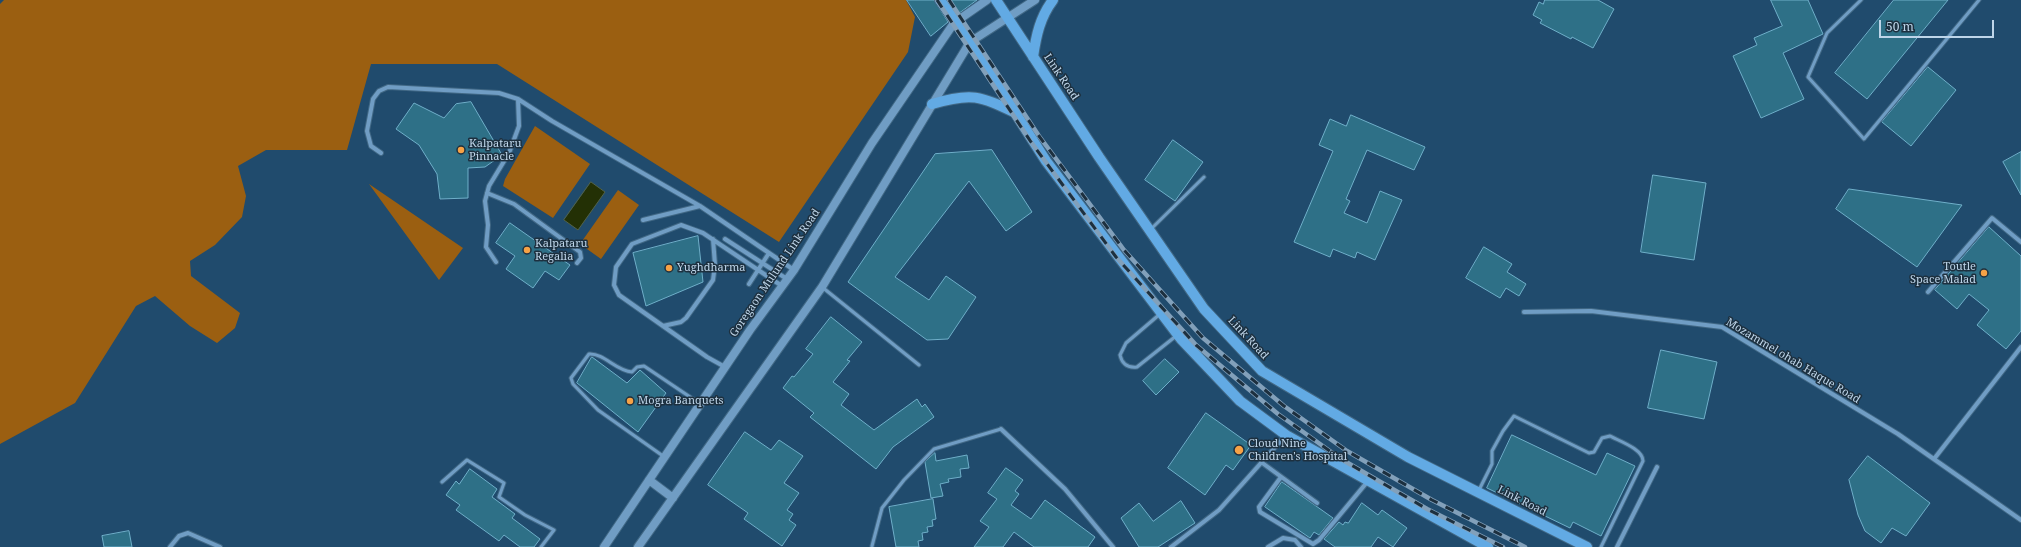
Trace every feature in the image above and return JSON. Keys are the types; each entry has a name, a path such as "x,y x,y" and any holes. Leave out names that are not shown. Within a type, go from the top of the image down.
{"main road":[{"path":"940,0 954,23 970,42 1046,161 1177,334 1240,401 1286,435 1488,547"},
{"name":"Goregaon Mulund Link Road","path":"604,547 725,367 794,270 872,143 954,23 987,0"},
{"name":"Link Road","path":"996,0 1150,231 1204,309 1262,371 1408,457 1587,547"},
{"path":"638,547 822,287 970,42 1036,0"},
{"path":"1033,56 1035,38 1041,21 1052,0"},
{"path":"932,104 965,97 984,98 1016,113"},
{"path":"649,480 673,498"}],"street":[{"path":"380,153 371,146 367,131 373,99 379,91 388,87 499,93 518,99 552,122 700,206 794,270"},
{"path":"496,262 486,247 488,225 485,201 494,175 509,153 519,126 518,99"},
{"path":"487,193 514,204 580,252 581,258 577,263"},
{"path":"643,220 700,206"},
{"path":"1928,292 1992,218 2021,242"},
{"path":"725,367 619,295 614,285 616,267 632,244 681,225 703,233 713,239 782,286"},
{"path":"663,326 681,322 686,318 713,280 715,265 713,239"},
{"path":"725,239 787,278"},
{"path":"749,284 769,253"},
{"name":"Mozammel ohab Haque Road","path":"1524,312 1591,312 1722,327 1898,434 2021,520"},
{"path":"1934,459 2021,347"},
{"path":"1001,429 1065,489 1113,547"},
{"path":"1171,547 1218,510 1286,435"},
{"path":"1261,462 1317,503"},
{"path":"1617,547 1657,467"},
{"path":"1281,477 1259,507 1260,512 1313,544 1319,540 1368,480"},
{"path":"170,547 179,536 188,533 220,547"},
{"path":"1268,547 1283,538 1295,540 1300,547"}],"lane":[{"path":"1861,0 1827,32 1808,77 1864,139 1979,0"},
{"path":"1150,231 1204,177"},
{"path":"822,287 919,365"},
{"path":"1161,313 1126,343 1120,355 1121,359 1125,364 1132,368 1137,367 1177,334"},
{"path":"664,458 598,410 573,384 571,378 589,354 595,354 623,371 632,372 637,367 644,366 700,404"},
{"path":"1477,492 1492,464 1492,451 1502,431 1514,416 1589,453 1596,450 1602,438 1610,436 1639,452 1643,458 1643,461 1601,547"},
{"path":"872,546 882,508 904,480 934,449 1001,429"},
{"path":"442,482 467,460 504,483 499,497 525,515 554,530 541,547"}],"shaded area":[{"path":"4,0 906,0 915,17 908,52 779,242 497,64 371,64 347,150 266,150 238,166 246,196 242,217 215,245 190,261 191,276 240,313 235,328 217,343 190,326 155,296 136,306 75,403 0,444 0,4"},
{"path":"535,126 590,164 553,218 503,186 505,179"},
{"path":"591,182 605,192 578,230 564,220"},
{"path":"369,184 463,248 439,280"},
{"path":"618,190 639,205 601,259 580,244"}],"building":[{"path":"907,0 934,0 948,22 931,36"},
{"path":"948,0 977,0 958,14"},
{"path":"1545,0 1598,0 1614,9 1593,48 1572,37 1571,39 1540,23 1542,20 1533,15 1539,2 1543,4"},
{"path":"1771,0 1808,0 1823,34 1783,53 1804,99 1761,118 1733,56 1757,45 1754,38 1782,26"},
{"path":"1894,0 1948,0 1867,99 1835,73"},
{"path":"1928,67 1956,90 1911,146 1882,122"},
{"name":"Kalpataru Pinnacle","path":"471,102 502,155 485,167 468,168 468,198 440,199 437,174 419,145 396,129 414,103 444,118 456,104"},
{"path":"1351,115 1425,147 1414,170 1367,150 1346,199 1350,201 1344,213 1367,223 1380,191 1402,200 1375,260 1357,252 1355,258 1333,249 1330,257 1294,242 1333,151 1319,145 1330,119 1346,126"},
{"path":"1173,140 1203,162 1175,201 1145,180"},
{"path":"992,150 1032,212 1006,231 969,181 895,277 929,300 946,276 976,297 948,339 927,340 848,282 935,154"},
{"path":"2021,152 2021,195 2003,162"},
{"path":"1653,175 1706,183 1694,260 1641,252"},
{"path":"1849,189 1962,205 1917,267 1836,209"},
{"name":"Kalpataru Regalia","path":"510,223 570,265 559,280 545,271 533,288 506,269 515,256 496,243"},
{"name":"Toutle Space Malad","path":"1989,227 2021,256 2021,331 2006,349 1977,325 1989,310 1969,294 1957,309 1935,290"},
{"name":"Yughdharma","path":"698,236 703,282 646,306 633,253"},
{"path":"1484,247 1512,264 1507,272 1526,284 1519,296 1506,288 1500,298 1466,278"},
{"path":"831,317 862,342 847,360 850,361 833,382 849,394 841,405 874,430 917,399 922,407 925,404 934,417 893,447 876,469 810,417 814,413 783,388 813,354 806,349"},
{"path":"1661,350 1717,362 1704,419 1648,408"},
{"name":"Mogra Banquets","path":"592,357 627,383 640,370 666,393 638,432 577,383"},
{"path":"1165,359 1179,372 1156,395 1143,381"},
{"path":"1206,413 1251,445 1233,470 1226,465 1205,495 1168,468"},
{"path":"745,432 771,450 779,440 803,456 784,483 799,493 787,510 793,514 789,520 796,525 782,546 744,519 748,513 708,485"},
{"path":"1512,435 1596,475 1607,453 1635,466 1601,536 1573,522 1570,528 1487,488"},
{"path":"935,453 936,461 967,455 969,468 960,469 961,477 948,479 949,482 940,484 943,496 931,498 925,462"},
{"path":"1868,456 1930,503 1906,536 1892,528 1881,543 1865,531 1858,515 1849,480"},
{"path":"1006,468 1023,480 1015,491 1019,494 1011,505 1031,519 1045,500 1095,537 1088,547 1034,547 1014,532 1003,547 974,547 989,527 980,521 997,499 988,493"},
{"path":"470,469 497,489 492,497 515,514 512,518 540,539 534,547 520,547 504,535 499,541 456,510 460,505 446,495 456,481 459,484"},
{"path":"1282,482 1333,518 1319,535 1314,532 1310,538 1265,507"},
{"path":"933,499 936,519 932,520 933,526 927,527 928,532 922,533 923,540 918,541 919,547 896,547 889,507"},
{"path":"1181,501 1195,523 1158,547 1139,547 1121,518 1139,503 1153,521"},
{"path":"1362,503 1378,515 1382,510 1407,528 1393,547 1378,537 1371,547 1335,547 1324,539 1339,522 1343,525 1345,522 1348,523"},
{"path":"129,531 132,547 104,547 102,536"}],"railway":[{"path":"937,0 1031,142 1116,257 1196,345 1278,414 1341,459 1427,509 1503,547"},
{"path":"949,0 1039,136 1124,250 1203,338 1284,406 1347,451 1432,500 1525,547"}],"place":[{"name":"Kalpataru Pinnacle","path":"461,150"},
{"name":"Kalpataru Regalia","path":"527,250"},
{"name":"Yughdharma","path":"669,268"},
{"name":"Toutle Space Malad","path":"1984,273"},
{"name":"Mogra Banquets","path":"630,401"},
{"name":"Cloud Nine Children's Hospital","path":"1239,450"}]}
